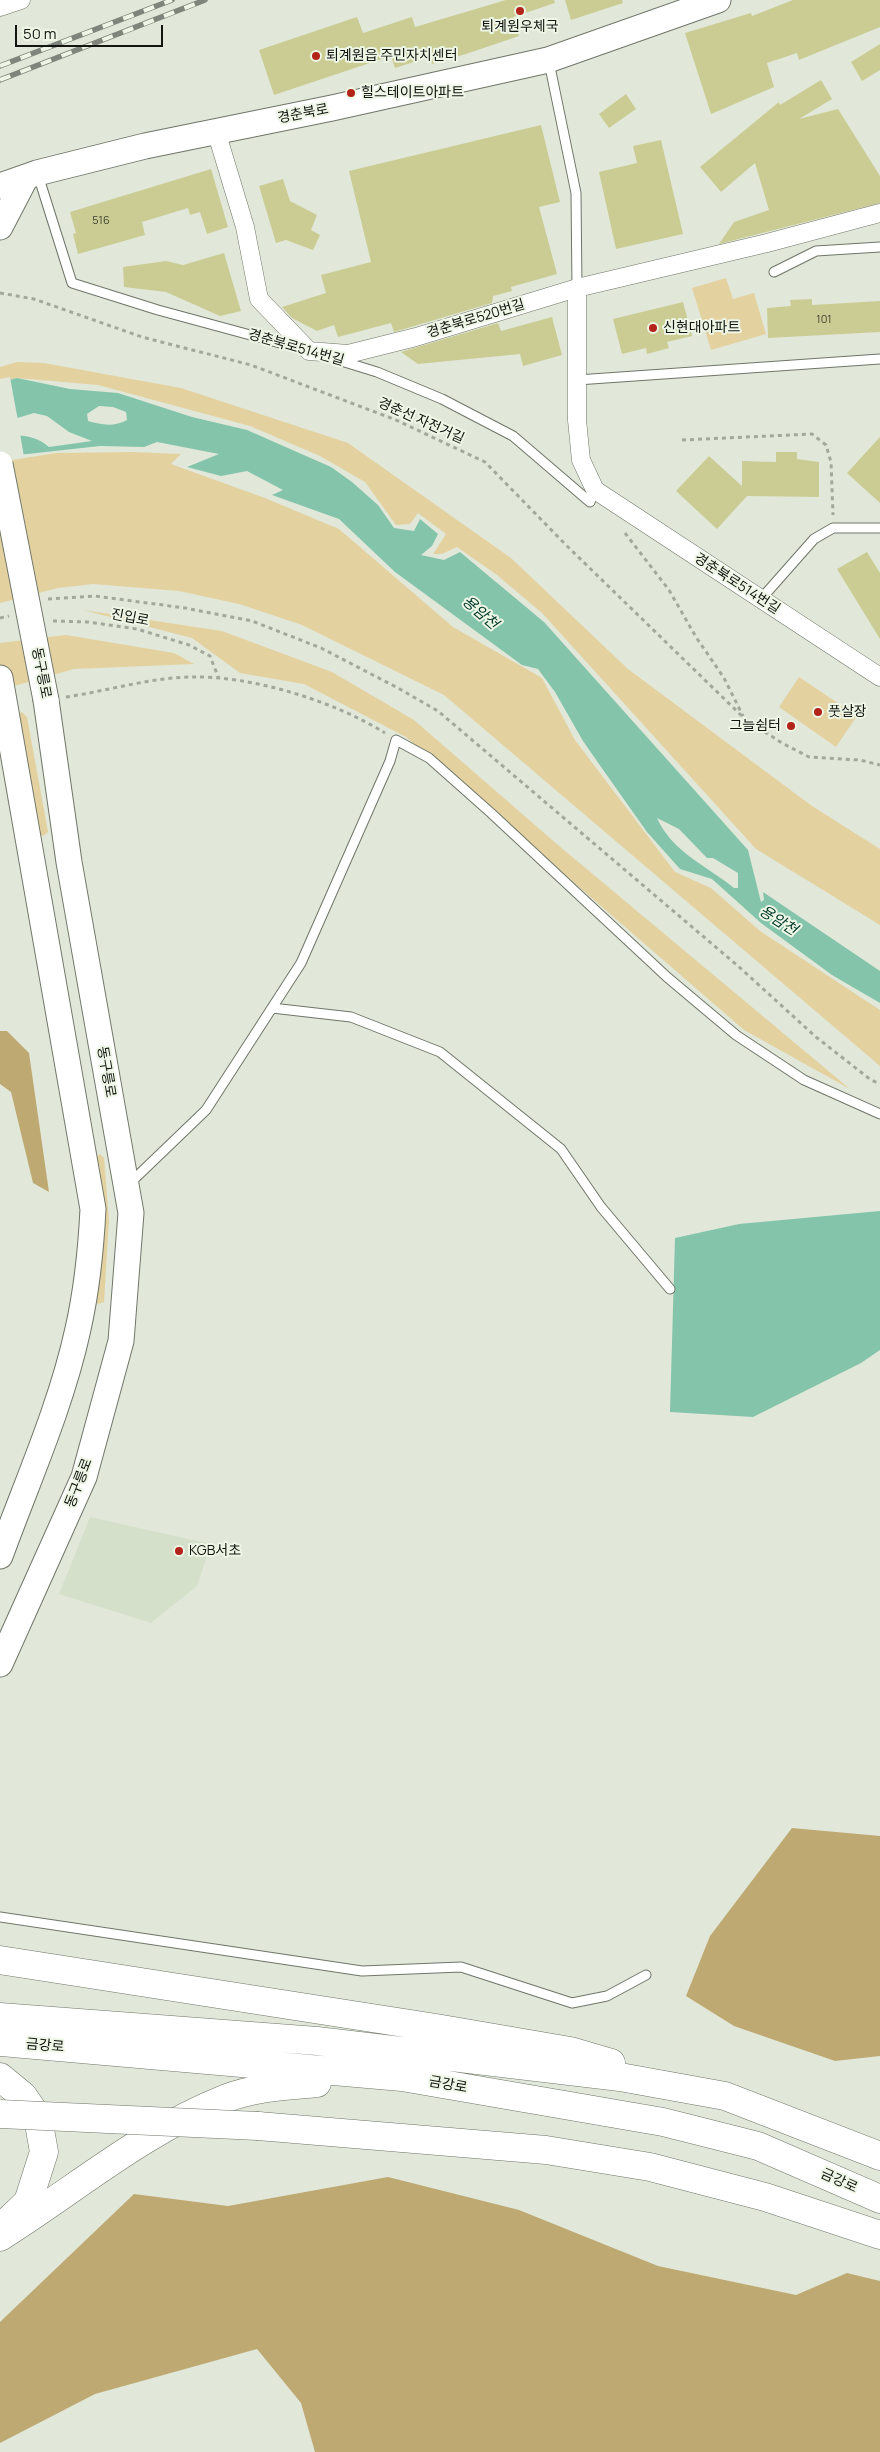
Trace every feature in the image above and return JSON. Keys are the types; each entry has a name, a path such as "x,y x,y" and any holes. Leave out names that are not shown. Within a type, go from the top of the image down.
{"highway":[{"path":"0,1960 436,2028 570,2051 725,2096"},
{"name":"금강로","path":"0,2017 316,2041 620,2077 725,2096 880,2156"},
{"name":"금강로","path":"0,2042 402,2077 663,2122 758,2146 880,2199"},
{"path":"0,2077 23,2096 38,2118 44,2152 28,2202 0,2226"},
{"path":"0,2237 138,2142 228,2097 282,2086 402,2077"},
{"path":"0,2114 258,2126 546,2150 650,2167 765,2197 880,2235"}],"street":[{"path":"0,7 20,0"},
{"name":"경춘북로","path":"0,186 32,175 216,131 332,108 548,60 718,0"},
{"path":"216,131 245,227 259,298 309,351"},
{"path":"0,227 32,175"},
{"name":"경춘북로520번길","path":"309,351 348,354 416,337 577,288 767,243 880,213"},
{"path":"577,288 577,380 580,460 594,490"},
{"name":"동구릉로","path":"0,464 46,700 69,862 132,1213 118,1350 84,1477 0,1664"},
{"name":"경춘북로514번길","path":"594,490 880,677"},
{"path":"0,678 93,1209 90,1259 78,1330 55,1406 0,1556"}],"lane":[{"path":"548,60 576,193 577,288"},
{"name":"경춘북로514번길","path":"32,175 72,283 158,310 309,351 376,372 442,399 512,436 590,502 594,490"},
{"path":"774,272 816,250 880,247"},
{"path":"577,380 880,359"},
{"path":"761,599 814,539 833,528 880,528"},
{"path":"126,1186 206,1110 301,963 390,761 396,740 436,764 667,977 736,1035 804,1080 880,1114"},
{"path":"272,1008 350,1017 440,1052 561,1149 601,1207 670,1289"},
{"path":"0,1917 362,1971 461,1967 572,2003 607,1996 646,1975"}],"path":[{"name":"경춘선 자전거길","path":"0,293 34,299 142,337 251,365 396,420 485,462 566,546 745,719 782,743 809,757 860,760 880,765"},
{"path":"682,440 812,434 826,445 831,462 833,528"},
{"name":"경춘선 자전거길","path":"624,532 668,590 696,637 724,678 745,719"},
{"name":"진입로","path":"45,619 137,629 189,644 210,656 219,679"},
{"path":"46,700 109,690 147,681 191,677 219,679 284,689 366,721 396,740"}],"shaded area":[{"path":"726,278 733,299 754,293 766,334 711,350 692,288"},
{"path":"17,362 44,363 181,388 348,443 511,558 628,669 812,806 880,849 880,925 756,849 542,613 497,575 457,547 442,554 433,554 446,534 418,513 410,524 396,525 365,482 320,456 250,426 98,385 17,378 0,381 0,367"},
{"path":"132,452 181,454 171,464 265,498 339,529 453,627 542,678 575,740 675,872 711,888 760,931 880,1010 880,1066 444,695 302,625 239,604 179,591 93,584 58,588 0,603 0,462 56,453"},
{"path":"83,610 222,631 332,672 414,720 558,845 850,1089 744,1030 406,737 304,684 240,673 192,638"},
{"path":"66,635 174,653 194,664 74,669 0,690 0,643"},
{"name":"풋살장","path":"799,677 857,716 836,747 779,707"},
{"path":"22,712 27,717 48,832 43,836 39,834 18,714"},
{"path":"0,1031 7,1031 29,1053 49,1192 33,1183 11,1092 0,1084"},
{"path":"100,1154 104,1158 109,1220 104,1302 98,1304 96,1303 95,1158"},
{"path":"90,1517 211,1544 197,1586 151,1623 59,1594"},
{"path":"792,1828 880,1836 880,2056 835,2061 734,2026 686,1996 710,1936"},
{"path":"388,2177 519,2210 658,2266 796,2295 847,2273 880,2281 880,2452 315,2452 301,2403 257,2349 95,2394 0,2443 0,2322 134,2194 228,2206"}],"water":[{"name":"용암천","path":"17,378 70,389 118,393 192,417 247,430 331,467 352,482 378,505 394,528 414,531 420,519 438,534 432,546 421,555 444,560 460,552 544,622 748,850 761,902 764,900 763,892 880,971 880,1003 832,975 761,923 712,879 680,869 647,832 583,741 555,692 538,669 522,665 395,572 339,519 272,495 283,490 247,471 221,476 187,467 219,454 157,442 144,447 100,446 0,457 0,382","holes":["99,406 113,407 126,412 127,420 108,425 88,421 87,414","34,413 47,416 69,432 92,441 49,447 33,438 14,435 11,427 14,419","657,818 679,829 707,858 713,858 738,873 738,888 734,888 691,857 671,840"]},
{"path":"880,1211 880,1350 861,1363 753,1417 670,1412 675,1238 739,1224"}],"pier":[{"path":"10,377 18,421 14,427 16,432 20,433 24,457 0,460 0,379"}],"building":[{"path":"506,0 554,0 555,3 513,17 519,36 466,54 432,64 429,57 395,68 391,56 274,95 259,50 357,17 363,33 412,17 415,27"},
{"path":"565,0 622,0 623,3 571,20"},
{"path":"793,0 880,0 880,27 799,60 797,53 767,63 774,87 711,114 685,33 751,13 752,16"},
{"path":"880,44 880,70 862,81 851,62"},
{"path":"821,80 832,99 799,119 838,109 880,176 880,203 719,244 734,222 769,210 755,163 721,192 700,167 779,102 780,105"},
{"path":"626,94 636,109 609,128 599,114"},
{"path":"541,125 560,202 539,207 557,274 511,287 512,291 493,296 492,303 394,332 391,323 338,337 334,325 317,331 292,318 282,307 326,293 321,275 371,262 349,171"},
{"path":"661,140 683,234 616,249 599,172 637,163 633,146"},
{"path":"211,169 228,227 207,234 200,212 190,215 188,208 142,222 145,235 78,254 73,234 76,233 70,212"},
{"path":"283,179 290,201 317,215 311,230 320,235 313,250 286,240 276,243 259,186"},
{"path":"224,253 241,311 220,316 166,292 124,287 123,267 166,261 183,265"},
{"path":"812,299 812,305 880,301 880,332 768,338 767,308 791,306 790,300"},
{"name":"신현대아파트","path":"683,302 692,336 667,342 669,348 647,354 646,348 622,354 613,319"},
{"path":"552,317 562,355 523,366 520,354 418,364 401,352 498,323 501,331"},
{"path":"880,437 880,503 847,473"},
{"path":"776,452 797,452 797,459 819,462 819,497 747,496 717,529 676,491 709,456 742,486 742,461 776,462"},
{"path":"867,552 880,573 880,639 837,569"}],"railway":[{"path":"0,66 172,0"},
{"path":"0,80 205,0"}],"place":[{"name":"퇴계원우체국","path":"520,11"},
{"name":"퇴계원읍 주민자치센터","path":"316,56"},
{"name":"힐스테이트아파트","path":"351,93"},
{"name":"신현대아파트","path":"653,328"},
{"name":"풋살장","path":"818,712"},
{"name":"그늘쉼터","path":"791,726"},
{"name":"KGB서초","path":"179,1551"}]}
